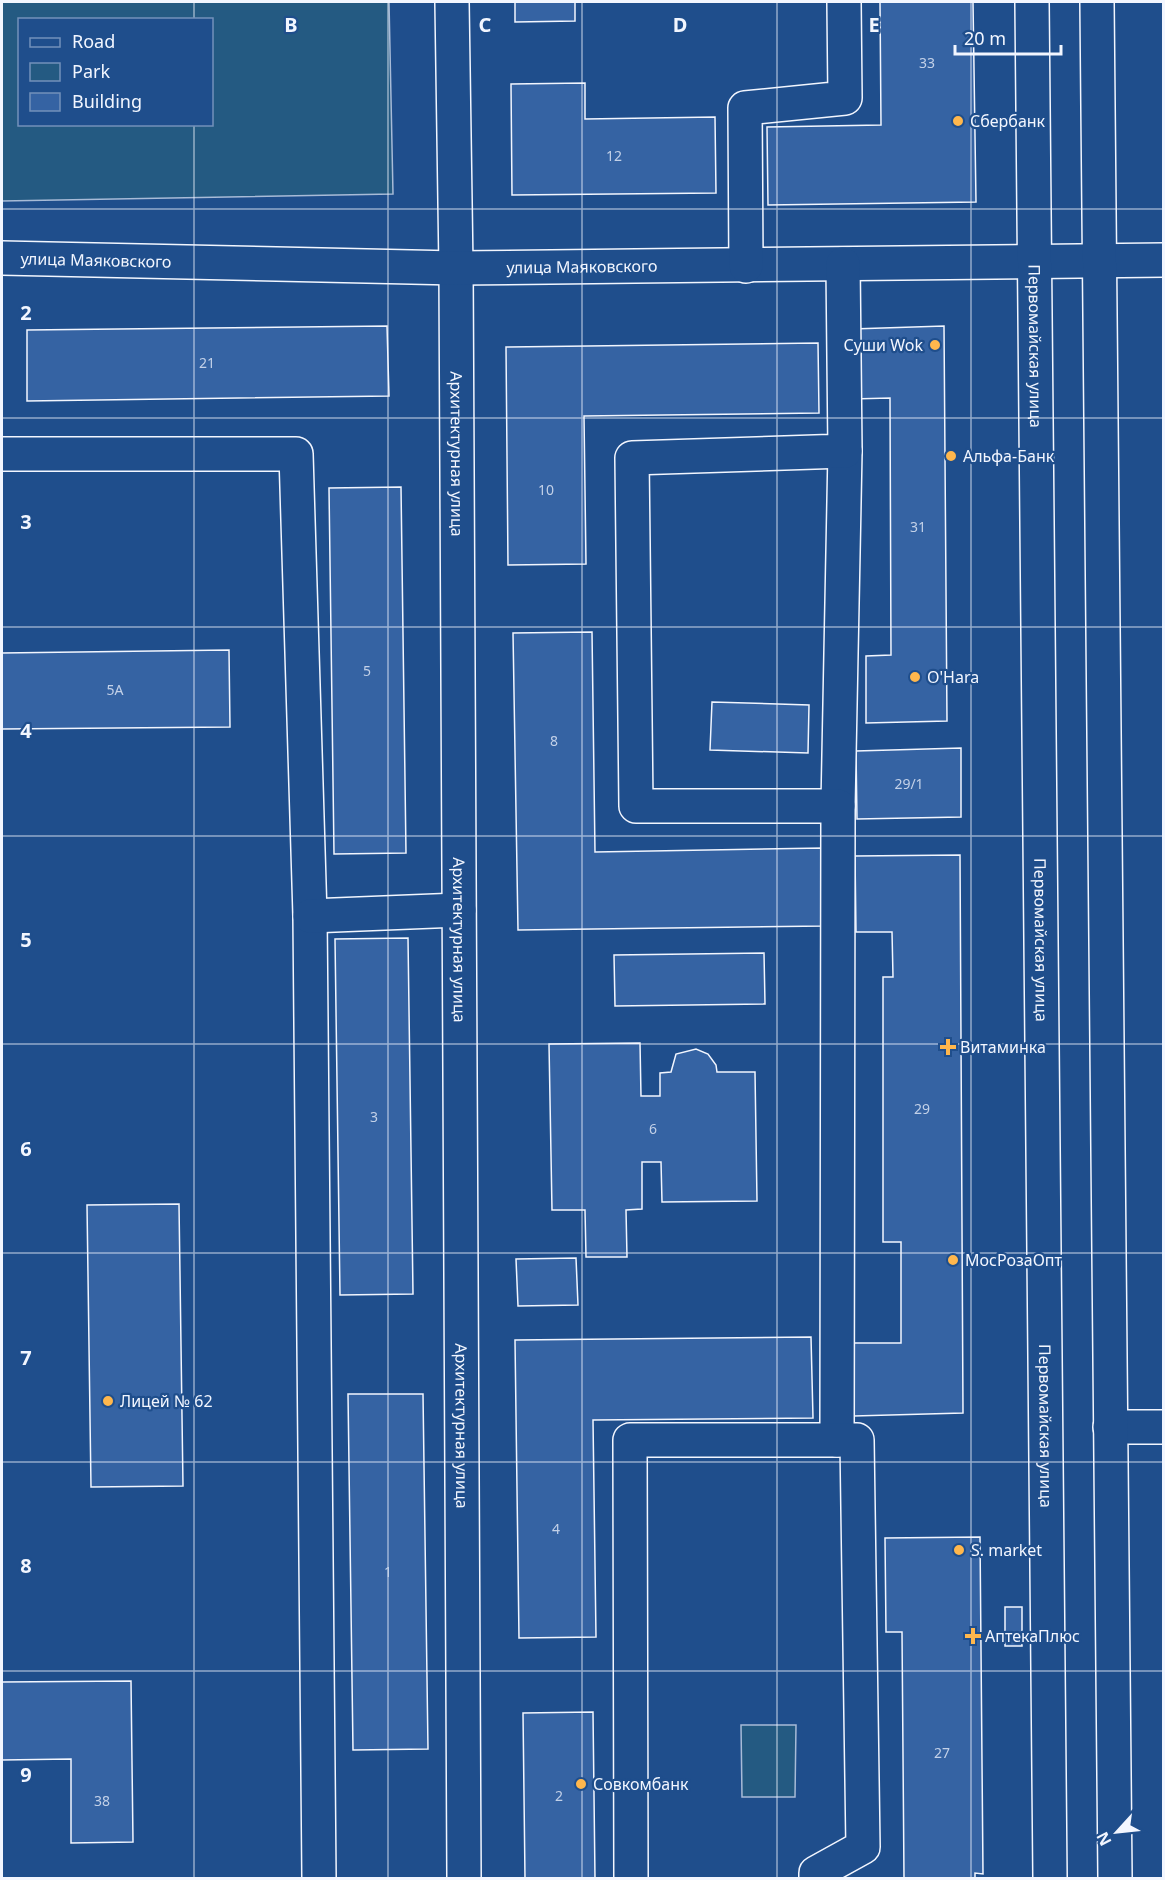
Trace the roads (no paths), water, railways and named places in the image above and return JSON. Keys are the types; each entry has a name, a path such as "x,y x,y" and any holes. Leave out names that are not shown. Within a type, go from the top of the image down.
{"main road":[{"name":"Архитектурная улица","path":"452,2 456,268 464,1878"},
{"path":"746,266 745,108 845,98 844,2"},
{"name":"Первомайская улица","path":"1032,2 1050,1878"},
{"path":"1097,2 1114,1878"},
{"name":"улица Маяковского","path":"2,258 456,268 1164,260"},
{"path":"837,1440 838,806 845,451 843,264"},
{"path":"838,806 636,806 632,458 845,451"},
{"path":"2,454 296,454 310,916 319,1878"},
{"path":"310,916 459,910"},
{"path":"1110,1427 1164,1427"},
{"path":"631,1878 630,1440 857,1440 863,1847 816,1873 816,1878"}],"place":[{"name":"Сбербанк","path":"958,121"},
{"name":"Суши Wok","path":"935,345"},
{"name":"Альфа-Банк","path":"951,456"},
{"name":"O'Hara","path":"915,677"},
{"name":"Витаминка","path":"948,1047"},
{"name":"МосРозаОпт","path":"953,1260"},
{"name":"Лицей № 62","path":"108,1401"},
{"name":"S. market","path":"959,1550"},
{"name":"АптекаПлюс","path":"973,1636"},
{"name":"Совкомбанк","path":"581,1784"}]}
